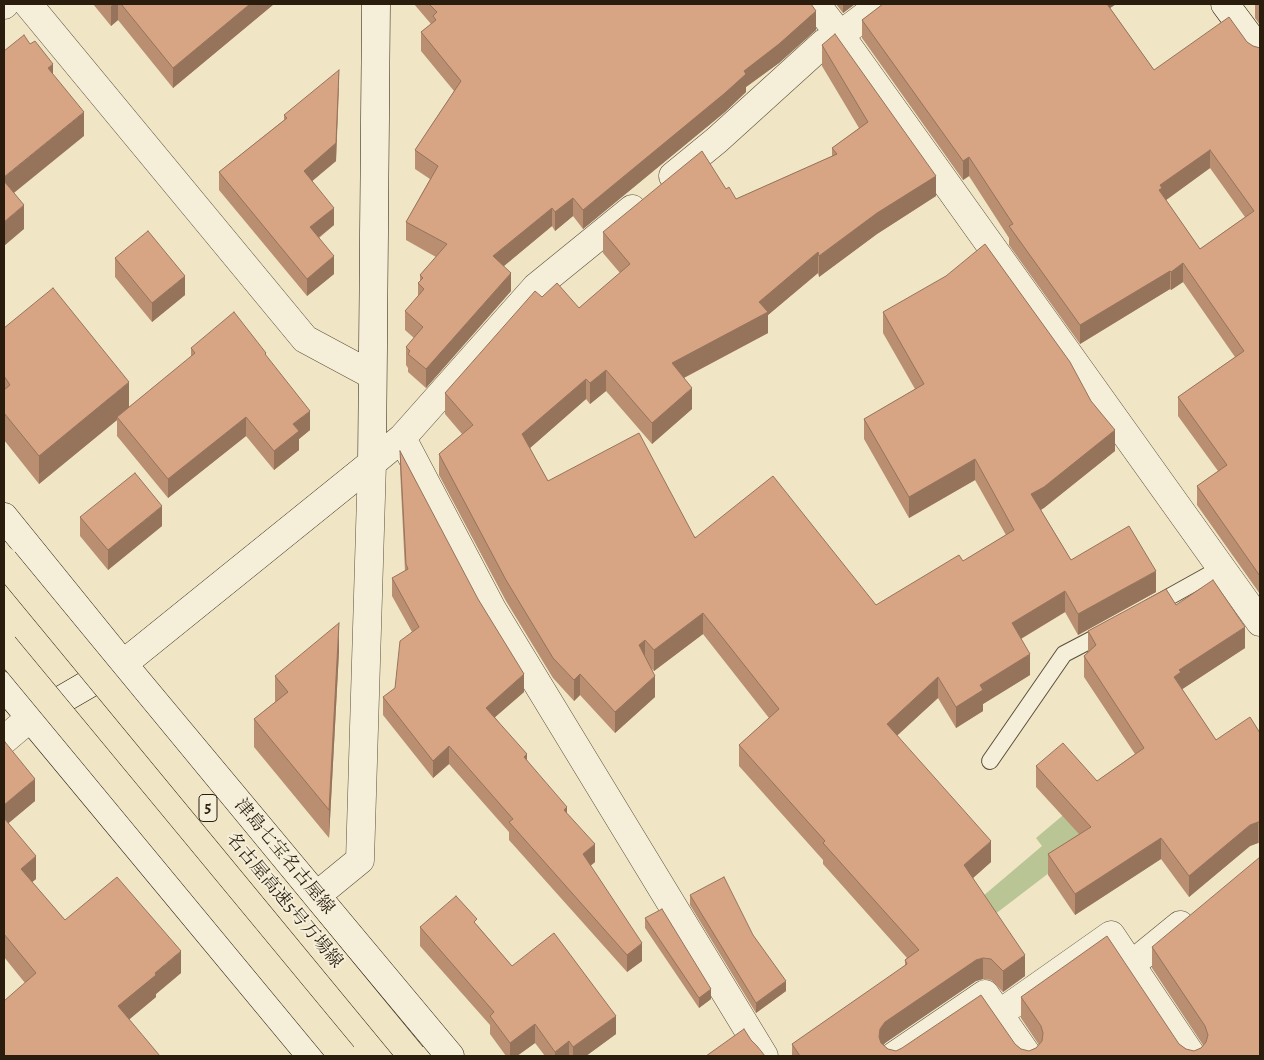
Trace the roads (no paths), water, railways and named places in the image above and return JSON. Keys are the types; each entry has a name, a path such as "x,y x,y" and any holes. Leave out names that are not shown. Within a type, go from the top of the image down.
{"highway":[{"name":"名古屋高速5号万場線","path":"4,561 412,1056"},
{"path":"4,646 343,1056"}],"street":[{"path":"28,4 305,339 372,375"},
{"path":"316,896 360,860 372,463 376,4"},
{"path":"816,4 1260,620"},
{"path":"4,740 30,718 123,664 402,438 536,287 717,140 824,43 840,35 881,4"},
{"path":"1225,4 1260,51"},
{"path":"402,438 492,609 764,1056"},
{"name":"津島七宝名古屋線","path":"4,517 123,664 450,1056"},
{"path":"4,686 311,1056"},
{"path":"1131,966 1200,908"},
{"path":"999,1014 1111,935 1192,1056"},
{"path":"894,1056 985,994 1028,1056"}],"lane":[{"path":"990,761 1064,654 1222,568"}]}
